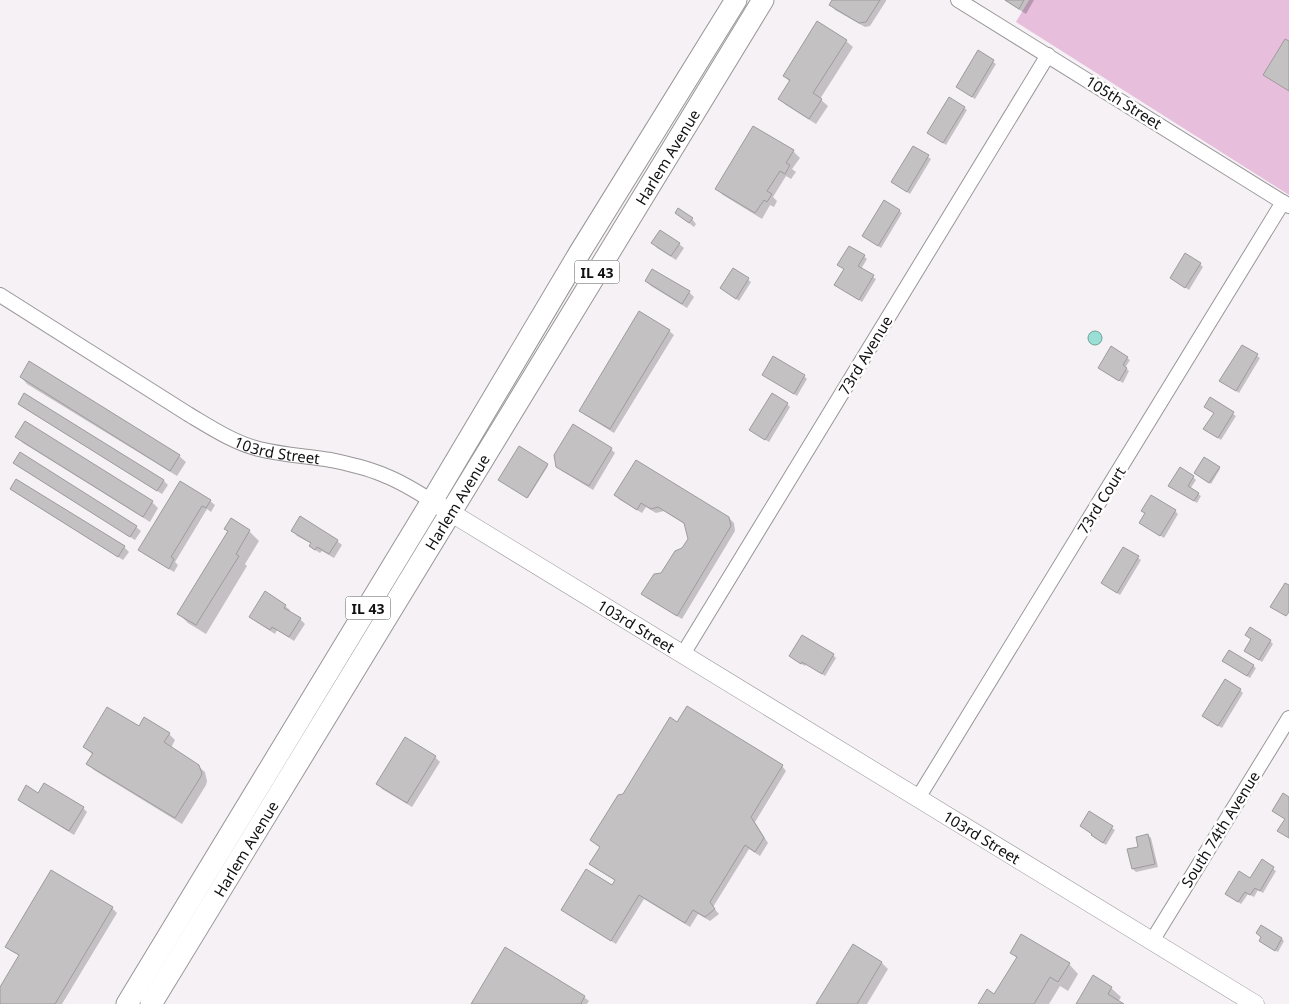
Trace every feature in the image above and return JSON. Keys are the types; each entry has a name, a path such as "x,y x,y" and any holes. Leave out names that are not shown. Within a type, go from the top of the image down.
{"main road":[{"name":"Harlem Avenue","path":"127,1004 576,260 736,0"},
{"name":"Harlem Avenue","path":"151,1004 763,0"}],"street":[{"name":"105th Street","path":"958,0 1286,204"},
{"name":"73rd Avenue","path":"683,654 1048,55"},
{"name":"73rd Court","path":"918,798 1286,204"},
{"name":"103rd Street","path":"0,295 188,414 238,441 260,449 331,460 362,468 406,485 1255,1004"},
{"name":"South 74th Avenue","path":"1152,941 1289,718"}],"shaded area":[{"path":"1029,0 1289,0 1289,195 1016,22"},
{"path":"1092,331 1098,331 1102,338 1098,345 1092,345 1088,341 1088,335"}],"building":[{"path":"832,0 880,0 866,22 859,23 829,5"},
{"path":"1005,0 1024,0 1019,9"},
{"path":"817,21 847,40 813,93 822,99 809,119 778,99 790,80 783,76"},
{"path":"1285,39 1289,41 1289,91 1263,75"},
{"path":"978,50 994,60 972,97 956,87"},
{"path":"949,97 965,107 943,143 927,133"},
{"path":"753,126 794,150 786,163 790,165 785,174 780,171 767,191 772,194 767,202 764,200 755,213 715,189"},
{"path":"913,146 929,155 907,192 891,182"},
{"path":"884,200 900,210 878,246 862,236"},
{"path":"678,208 693,218 689,223 675,213"},
{"path":"660,230 680,243 671,256 651,243"},
{"path":"849,246 865,255 858,266 874,275 859,300 834,285 844,269 837,265"},
{"path":"1185,253 1201,263 1185,288 1170,278"},
{"path":"733,268 749,278 736,299 720,288"},
{"path":"652,269 690,291 682,304 645,281"},
{"path":"639,311 670,330 610,429 579,411"},
{"path":"1242,345 1258,354 1236,391 1219,381"},
{"path":"1111,346 1128,357 1123,365 1127,368 1119,381 1098,368"},
{"path":"773,356 805,375 794,394 762,375"},
{"path":"29,361 180,455 170,471 20,377"},
{"path":"24,393 164,480 157,491 18,404"},
{"path":"772,393 788,403 765,440 749,430"},
{"path":"1210,397 1234,412 1218,438 1203,429 1214,413 1204,407"},
{"path":"25,421 153,501 143,517 15,437"},
{"path":"573,424 612,448 589,486 556,467 554,455"},
{"path":"519,446 548,464 527,498 498,480"},
{"path":"20,452 137,526 130,537 13,463"},
{"path":"1204,457 1220,467 1209,483 1194,473"},
{"path":"636,460 729,517 731,526 677,616 641,594 654,574 661,573 675,551 682,548 688,539 684,523 658,507 651,509 641,503 637,510 614,495"},
{"path":"1180,467 1194,476 1188,486 1199,493 1194,501 1168,486"},
{"path":"16,479 125,546 118,557 10,489"},
{"path":"180,481 211,500 206,508 202,506 171,557 174,559 169,569 138,550"},
{"path":"1151,495 1176,510 1160,536 1139,523 1145,513 1141,511"},
{"path":"300,516 338,540 329,554 317,547 315,550 309,546 311,543 291,531"},
{"path":"231,518 250,530 236,554 239,556 196,625 177,614 228,531 224,529"},
{"path":"1123,547 1139,556 1117,593 1101,583"},
{"path":"1285,583 1289,585 1289,612 1286,616 1270,607"},
{"path":"265,591 286,605 284,608 301,618 289,637 272,627 270,630 249,617"},
{"path":"1250,627 1271,640 1259,660 1244,651 1251,639 1245,635"},
{"path":"802,635 834,654 822,674 789,656"},
{"path":"1229,650 1254,665 1247,676 1222,661"},
{"path":"1225,679 1241,689 1218,726 1202,716"},
{"path":"687,706 783,765 751,817 764,838 755,852 745,845 710,902 715,909 705,917 693,910 685,923 639,895 611,941 561,910 586,869 612,885 615,880 589,864 600,847 590,840 618,795 623,794 670,717 677,722"},
{"path":"107,707 139,726 144,717 170,733 164,742 199,765 202,774 175,818 86,764 93,753 83,747"},
{"path":"405,737 436,756 407,803 376,784"},
{"path":"44,783 84,807 69,831 18,800 26,785 38,793"},
{"path":"1283,793 1289,797 1289,838 1277,831 1285,819 1272,811"},
{"path":"1089,811 1113,826 1103,843 1080,826"},
{"path":"1148,834 1155,864 1132,869 1127,849 1138,847 1136,837"},
{"path":"1262,859 1274,867 1260,891 1255,888 1250,895 1245,892 1238,902 1225,894 1239,871 1250,878"},
{"path":"51,870 113,907 55,1004 0,1004 0,987 19,955 5,947"},
{"path":"1261,925 1282,938 1275,951 1259,941 1261,937 1256,933"},
{"path":"1021,934 1070,963 1058,982 1050,977 1034,1004 978,1004 987,989 994,994 1017,957 1010,953"},
{"path":"853,944 882,962 857,1004 816,1004"},
{"path":"505,947 585,996 582,1004 471,1004"},
{"path":"1093,975 1112,987 1108,994 1124,1004 1076,1004"}]}
